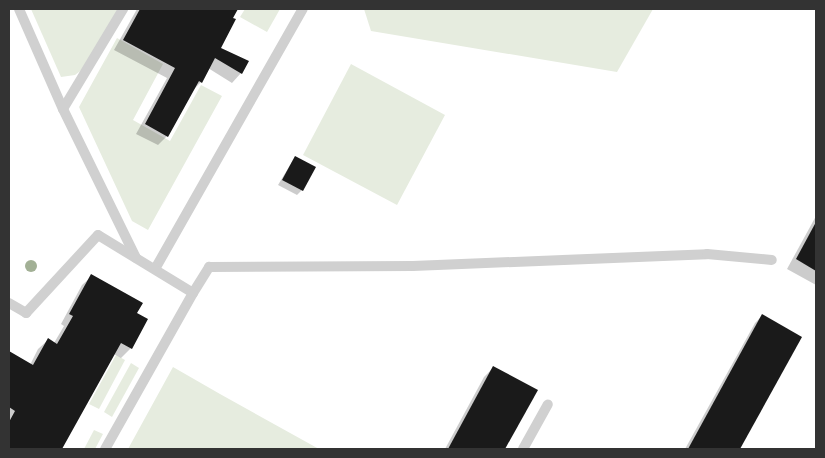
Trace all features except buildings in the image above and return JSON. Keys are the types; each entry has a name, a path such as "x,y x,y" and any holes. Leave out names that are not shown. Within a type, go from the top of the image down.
{"lane":[{"path":"19,9 63,109 136,258"},
{"path":"63,109 123,9"},
{"path":"155,269 303,9"},
{"path":"9,304 26,313 98,235 193,293"},
{"path":"105,449 209,267 413,266 707,254 772,260"},
{"path":"523,449 548,404"}],"shaded area":[{"path":"31,9 118,9 83,69 75,75 61,77"},
{"path":"245,9 280,9 267,32 240,17"},
{"path":"364,9 653,9 617,72 371,31"},
{"path":"117,38 163,64 133,120 170,141 201,85 222,96 148,230 132,221 79,107"},
{"path":"351,64 445,115 397,205 303,155"},
{"path":"116,355 125,360 99,409 89,404"},
{"path":"131,363 139,368 112,417 104,412"},
{"path":"173,367 220,394 319,449 128,449"},
{"path":"94,430 103,434 95,449 84,449"}]}
